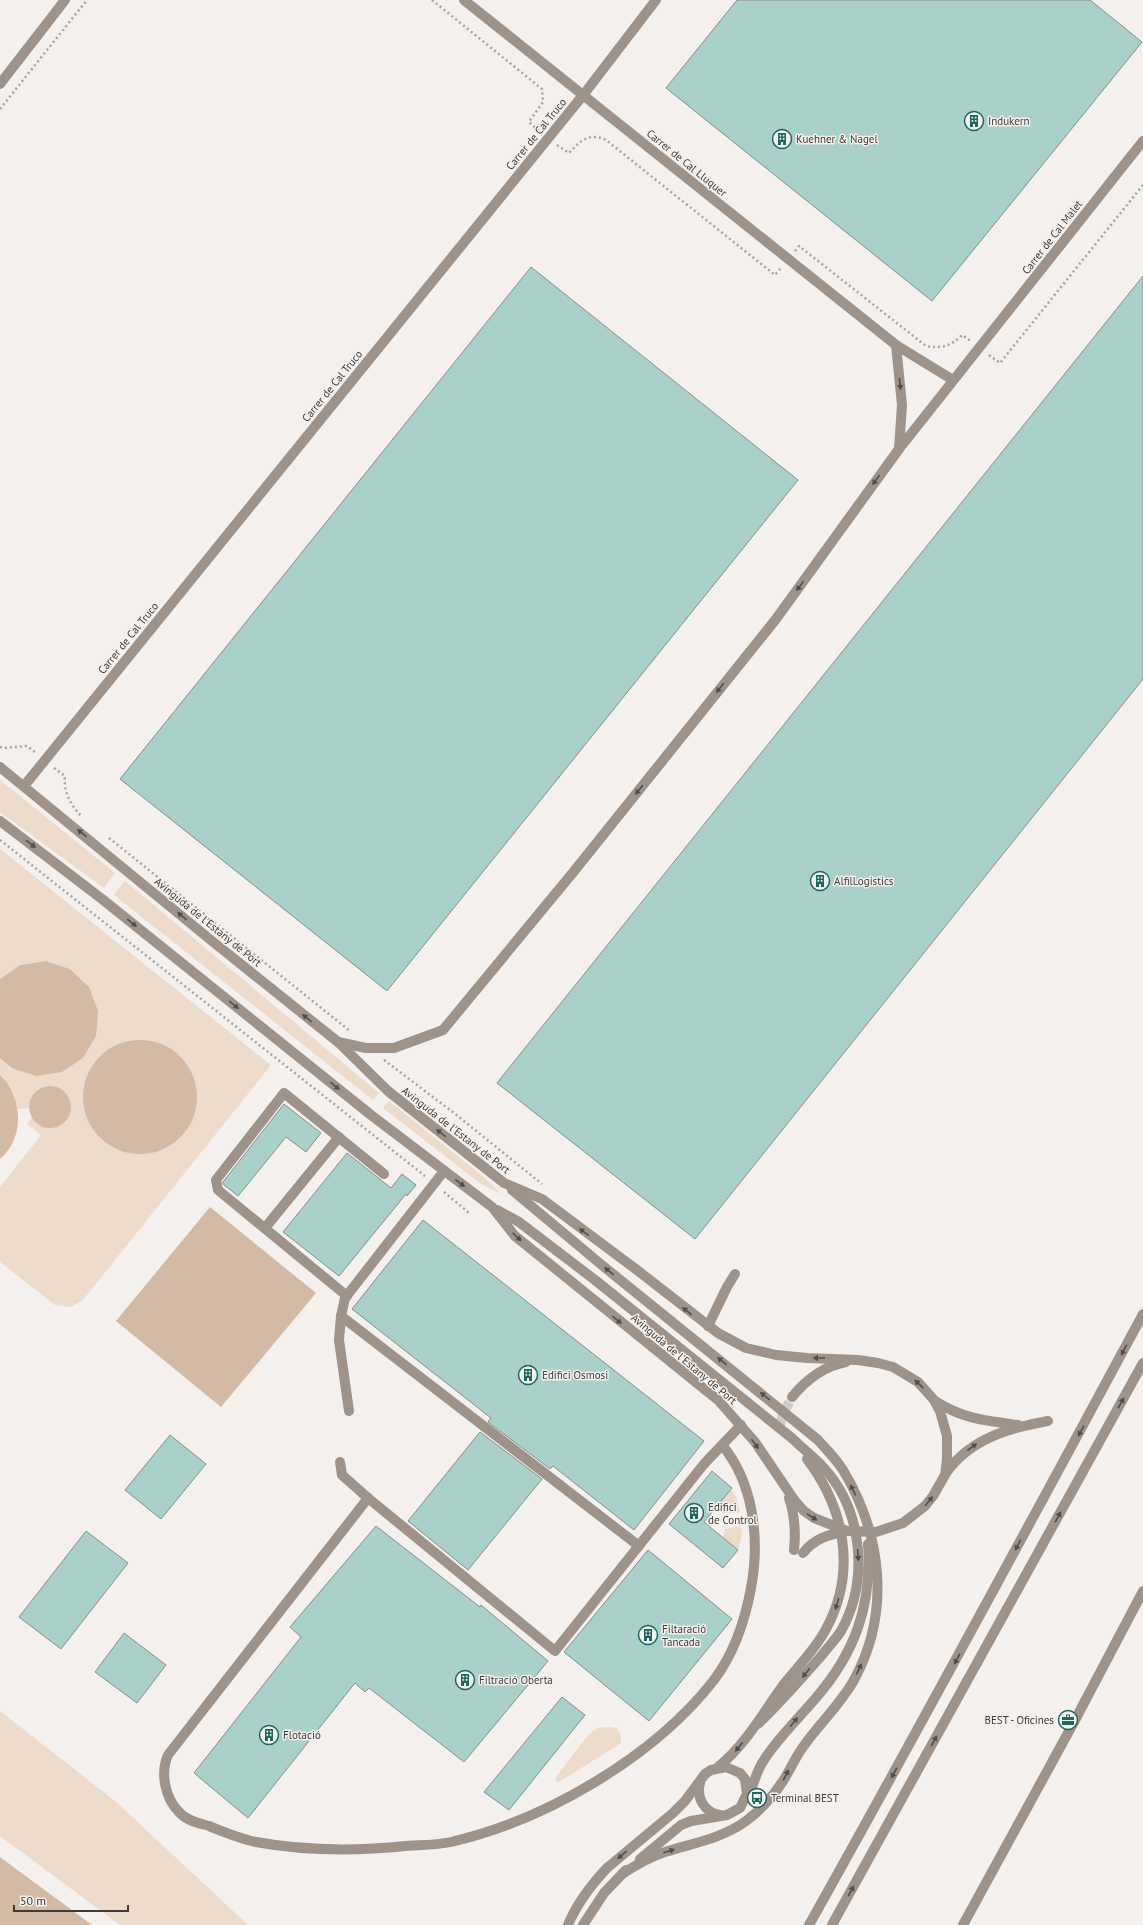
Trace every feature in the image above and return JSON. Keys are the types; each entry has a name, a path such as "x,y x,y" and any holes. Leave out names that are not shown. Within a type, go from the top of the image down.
{"street":[{"path":"0,84 65,0"},
{"name":"Carrer de Cal Lluquer","path":"464,0 584,94 896,345 953,380"},
{"name":"Carrer de Cal Truco","path":"24,786 584,94 656,0"},
{"name":"Carrer de Cal Malet","path":"338,1042 366,1048 394,1048 443,1030 575,870 776,619 899,449 1143,141"},
{"path":"896,345 902,405 899,449"},
{"name":"Avinguda de l'Estany de Port","path":"0,767 338,1042 388,1091 504,1183 542,1199 637,1270 708,1326 733,1342 759,1352 793,1358 858,1360 893,1367 907,1374 918,1382 934,1400 940,1411 947,1436 947,1460 944,1475 934,1496 925,1506 903,1523 876,1532 847,1531 814,1518 804,1511 786,1491 755,1442 718,1400 514,1236 492,1207 371,1115 102,899 0,821"},
{"path":"347,1296 218,1190 216,1180 284,1093 384,1174"},
{"path":"265,1228 339,1137"},
{"path":"349,1411 339,1340 345,1298 433,1183 444,1171"},
{"path":"504,1183 597,1261 805,1428 829,1453 849,1480 862,1510 874,1549 879,1579 876,1615 872,1635 861,1666 847,1690 803,1746 777,1790 759,1810 734,1829 720,1836 650,1858 622,1874"},
{"path":"492,1207 519,1222 595,1280 793,1439 824,1468 833,1480 847,1507 855,1532 858,1558 855,1596 840,1632 792,1691 758,1724"},
{"path":"708,1326 735,1274"},
{"path":"809,1925 1100,1397 1143,1314"},
{"path":"342,1316 639,1546"},
{"path":"792,1398 809,1379 820,1372 832,1366 858,1360"},
{"path":"832,1925 1143,1363"},
{"path":"934,1400 946,1408 969,1418 1020,1426"},
{"path":"944,1475 958,1458 979,1442 1020,1426 1048,1421"},
{"path":"340,1462 342,1475 368,1498 555,1651 704,1464 741,1425"},
{"path":"568,1925 577,1907 596,1880 607,1868 673,1813 711,1770 718,1767 732,1756 758,1724 783,1685 826,1630 837,1605 842,1582 844,1559 842,1533 838,1518 820,1476 793,1439"},
{"path":"368,1498 168,1755 164,1765 166,1792 172,1805 186,1818 254,1841 305,1848 383,1848 434,1844 491,1832 548,1808 600,1779 650,1744 684,1712 715,1679 732,1649 745,1619 753,1579 755,1549 752,1520 747,1493 738,1468 722,1445"},
{"path":"786,1491 794,1512 798,1551 822,1537 847,1531"},
{"path":"583,1925 600,1898 622,1874 681,1826 691,1821 727,1815 740,1808 745,1802 764,1760 837,1670 857,1632 867,1592 869,1550 867,1526"},
{"path":"963,1925 1074,1722 1143,1591"},
{"path":"718,1767 733,1769 740,1773 747,1787 745,1802"},
{"path":"701,1781 699,1795 706,1808 712,1813 727,1815"}],"path":[{"path":"0,110 87,0"},
{"path":"979,348 1000,363 1143,185"},
{"path":"0,746 4,748 27,746 44,761 65,776 66,790 72,806 85,820"},
{"name":"Avinguda de l'Estany de Port","path":"103,834 347,1028 366,1048 454,1113 542,1185"},
{"path":"0,840 469,1213"}],"shaded area":[{"path":"0,780 115,873 104,888 0,812"},
{"path":"0,849 271,1065 83,1300 71,1307 55,1305 0,1262 0,1187 41,1135 27,1124 32,1117 40,1125 53,1128 70,1114 71,1103 67,1095 61,1090 45,1088 37,1092 31,1098 29,1108 18,1109 14,1095 0,1075 0,1058 12,1068 62,1072 83,1058 96,1036 89,987 70,969 46,961 20,965 0,979"},
{"path":"125,881 379,1093 373,1100 114,895"},
{"path":"46,961 70,969 89,987 98,1011 96,1036 83,1058 62,1072 36,1076 12,1068 0,1058 0,979 20,965"},
{"path":"140,1040 151,1041 162,1045 172,1050 180,1057 187,1065 192,1075 196,1086 196,1108 192,1119 187,1129 180,1137 172,1144 162,1149 151,1153 140,1154 129,1153 118,1149 108,1144 100,1137 93,1129 88,1119 84,1108 83,1097 84,1086 88,1075 93,1065 100,1057 108,1050 118,1045 129,1041"},
{"path":"0,1075 8,1084 13,1094 17,1106 18,1117 14,1140 0,1159"},
{"path":"46,1086 54,1086 65,1092 71,1103 71,1111 65,1122 54,1128 46,1128 35,1122 29,1111 29,1103 35,1092"},
{"path":"389,1101 485,1178 501,1194 481,1184 383,1108"},
{"path":"210,1207 316,1293 221,1407 116,1321"},
{"path":"731,1489 736,1497 740,1512 722,1514 719,1504"},
{"path":"742,1526 741,1540 738,1550 723,1538 725,1529"},
{"path":"0,1711 115,1801 248,1925 120,1925 0,1836"},
{"path":"598,1728 617,1728 621,1735 621,1743 559,1782 555,1781 556,1777 589,1734"},
{"path":"0,1857 92,1925 0,1925"}],"pier":[{"path":"0,1855 93,1923 94,1925 0,1857"}],"building":[{"name":"Indukern","path":"737,0 1090,0 1142,42 932,301 666,88"},
{"path":"531,267 798,480 387,991 120,779"},
{"name":"AlfilLogistics","path":"1143,276 1143,679 695,1239 497,1083"},
{"path":"284,1104 321,1133 306,1152 286,1137 238,1196 223,1184 223,1182"},
{"path":"347,1153 391,1188 402,1174 416,1185 407,1196 406,1194 339,1276 283,1232"},
{"name":"Edifici Osmosi","path":"423,1220 704,1441 634,1530 553,1466 550,1469 488,1422 491,1418 352,1309"},
{"path":"480,1432 542,1479 468,1570 408,1521"},
{"path":"170,1435 206,1464 161,1519 125,1490"},
{"name":"Edifici de Control","path":"712,1471 732,1488 704,1522 738,1550 723,1568 669,1524"},
{"path":"376,1526 480,1607 481,1605 548,1661 464,1762 369,1688 365,1692 355,1683 248,1818 194,1773 301,1637 290,1627"},
{"path":"86,1531 128,1563 61,1649 19,1617"},
{"name":"Filtaració Tancada","path":"648,1550 732,1619 649,1721 564,1652"},
{"path":"124,1633 166,1665 137,1703 95,1672"},
{"path":"562,1697 585,1715 509,1810 484,1792"}],"tunnel":[{"path":"780,1425 783,1414 792,1397"}],"place":[{"name":"Indukern","path":"974,121"},
{"name":"Kuehner & Nagel","path":"782,139"},
{"name":"AlfilLogistics","path":"820,881"},
{"name":"Edifici Osmosi","path":"528,1375"},
{"name":"Edifici de Control","path":"694,1513"},
{"name":"Filtaració Tancada","path":"648,1635"},
{"name":"Filtració Oberta","path":"465,1680"},
{"name":"BEST - Oficines","path":"1068,1720"},
{"name":"Flotació","path":"269,1735"},
{"name":"Terminal BEST","path":"757,1798"}]}
